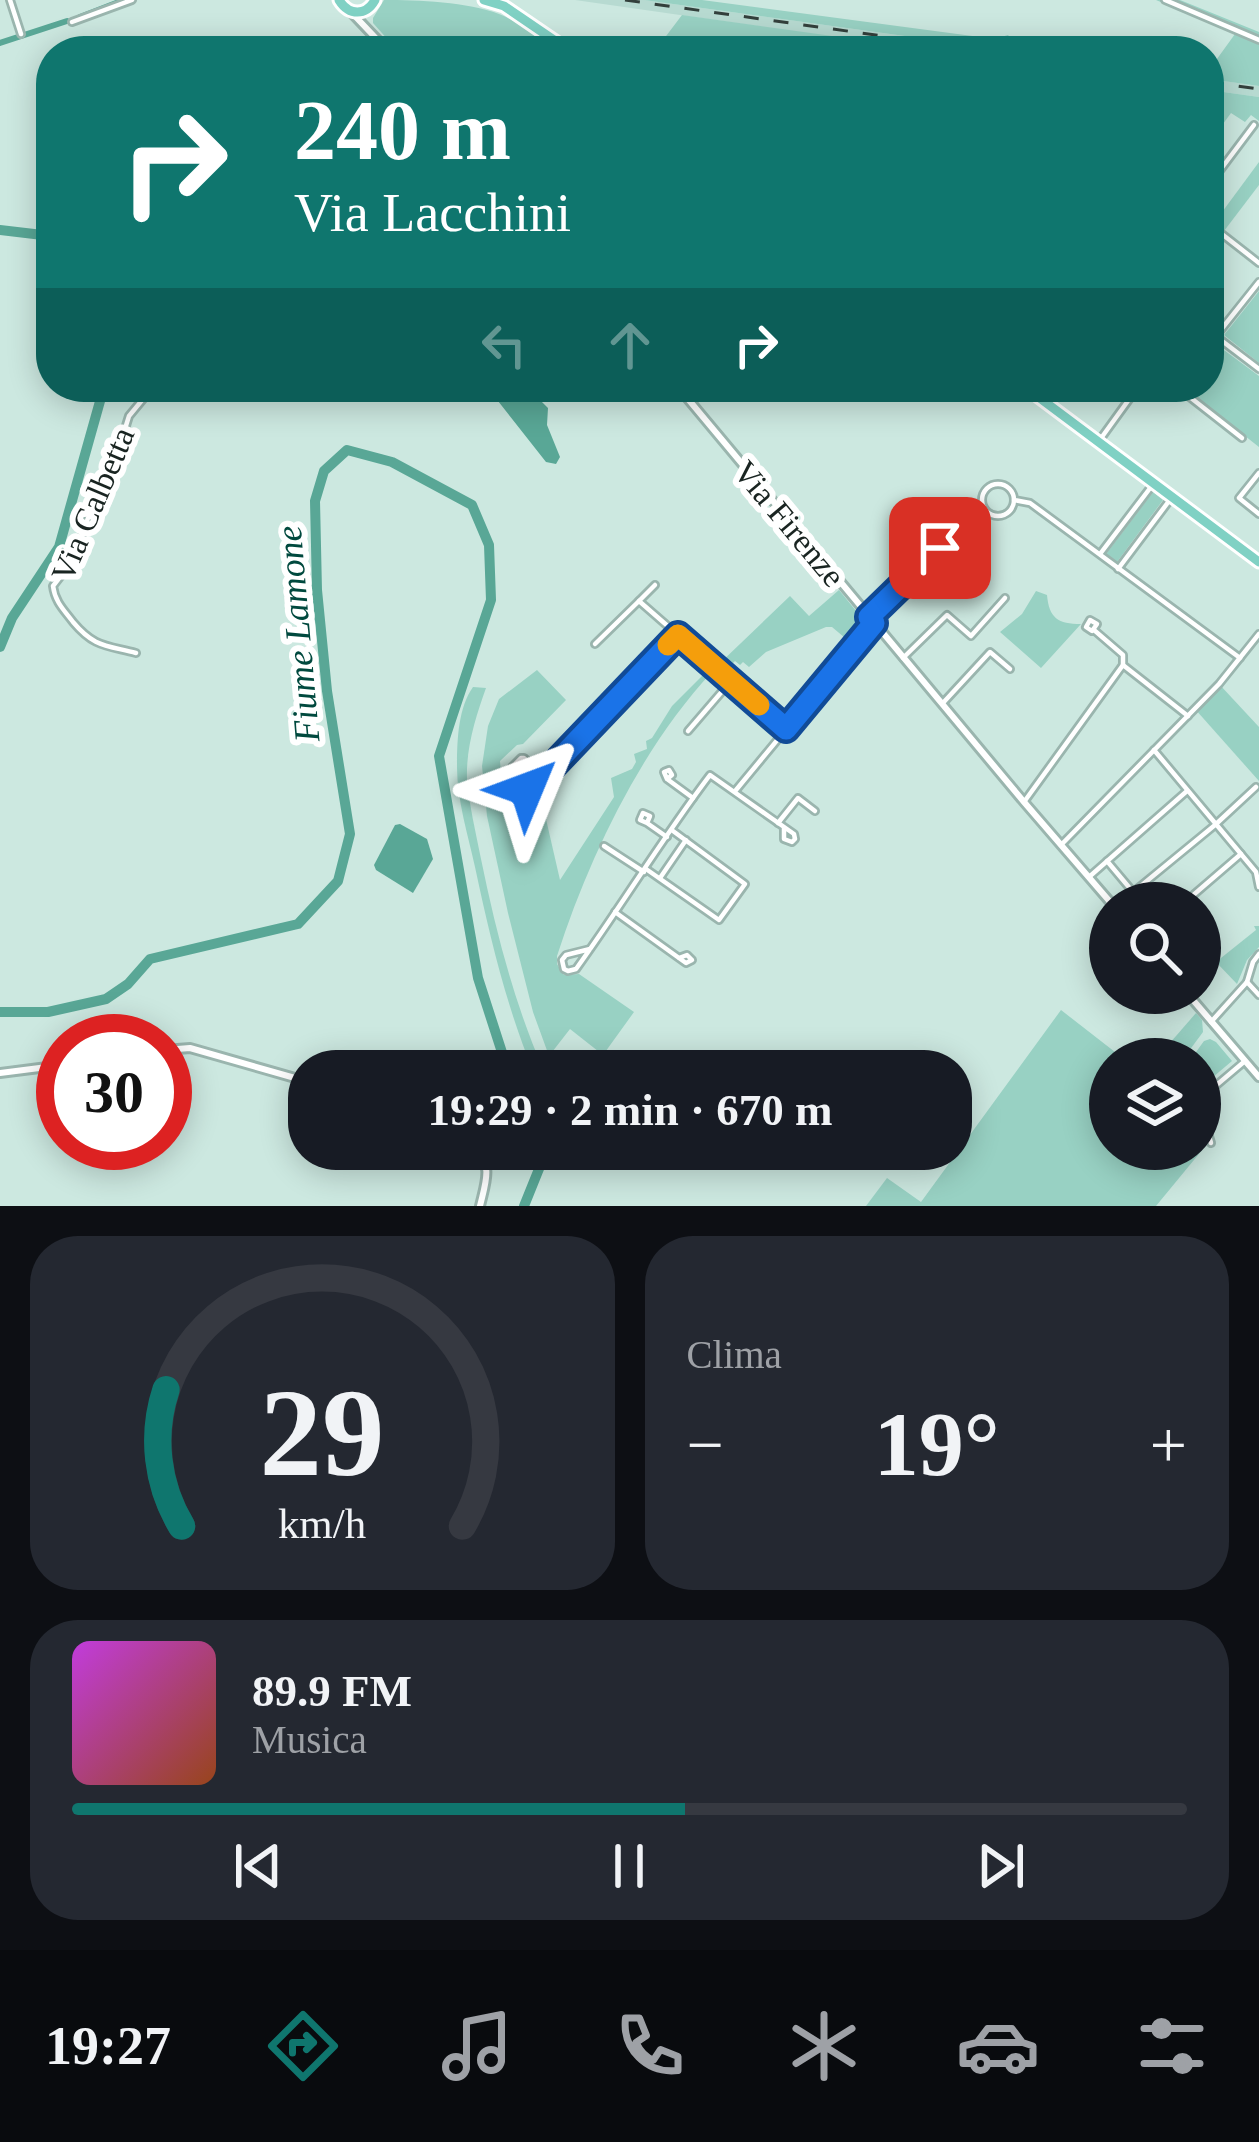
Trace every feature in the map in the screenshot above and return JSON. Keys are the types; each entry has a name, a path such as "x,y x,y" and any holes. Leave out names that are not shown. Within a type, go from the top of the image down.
{"main road":[{"path":"339,0 350,11 366,10 375,0"},
{"path":"484,0 504,6 548,36"},
{"path":"1046,403 1259,562"}],"street":[{"path":"0,2 9,0 21,34"},
{"path":"72,22 132,0"},
{"path":"1166,0 1259,40"},
{"path":"366,10 372,32"},
{"path":"350,11 375,36"},
{"path":"1224,164 1254,125"},
{"path":"1224,236 1259,263"},
{"path":"1224,320 1259,282"},
{"path":"1224,342 1259,370"},
{"name":"Via Calbetta","path":"136,652 89,640 65,614 53,586 74,559 88,518 110,477 129,416 141,402"},
{"name":"Via Firenze","path":"690,402 1094,882"},
{"path":"1098,441 1127,402"},
{"path":"1196,402 1242,437"},
{"path":"1259,473 1239,498 1259,514"},
{"path":"1100,554 1154,483"},
{"path":"996,484 1011,490 1014,500 1007,513 998,516 985,509 982,499 986,489 996,484"},
{"path":"1118,569 1172,497"},
{"path":"1014,500 1030,503 1240,658"},
{"path":"734,792 871,620 940,548 955,565"},
{"path":"595,644 655,584"},
{"path":"903,658 947,615 970,636 1004,598"},
{"path":"639,601 786,729"},
{"path":"1024,802 1123,665 1123,656 1094,630"},
{"path":"1061,845 1188,716 1259,634"},
{"path":"542,777 524,758 511,768 530,790 678,635"},
{"path":"942,704 990,652 1010,669"},
{"path":"1123,665 1188,716"},
{"path":"688,730 731,681"},
{"path":"1154,750 1256,872 1259,886"},
{"path":"590,949 566,955 564,969 573,971 582,961 710,775 781,825 798,798 815,811"},
{"path":"667,779 693,798"},
{"path":"1145,882 1256,787"},
{"path":"1089,877 1187,791"},
{"path":"604,846 719,920 745,884 686,840 646,823"},
{"path":"660,878 686,840"},
{"path":"1208,882 1241,854"},
{"path":"1107,861 1125,882"},
{"path":"615,912 679,958"},
{"path":"1211,1022 1247,982 1259,954"},
{"path":"1247,982 1259,995"},
{"path":"1204,1014 1259,1077"},
{"path":"192,1049 288,1076"},
{"path":"1221,1083 1245,1061"},
{"path":"0,1073 36,1068"},
{"path":"480,1206 486,1170"}],"shaded area":[{"path":"384,0 443,2 499,14 534,36 385,36 373,18"},
{"path":"575,0 644,0 904,36 828,36"},
{"path":"644,0 702,0 972,36 904,36"},
{"path":"1156,0 1180,0 1259,32 1259,86 1224,81 1224,49 1235,34"},
{"path":"682,15 833,36 666,36"},
{"path":"1224,81 1259,86 1259,97 1224,92"},
{"path":"1224,92 1259,97 1259,121 1251,115 1245,122 1231,113 1224,123"},
{"path":"1259,162 1259,185 1224,231 1224,209"},
{"path":"1259,291 1259,363 1224,335"},
{"path":"1224,350 1259,376 1259,447 1202,402 1224,402"},
{"path":"499,402 542,402 548,408 547,425 560,457 556,464 546,462"},
{"path":"1153,492 1163,500 1117,562 1106,554"},
{"path":"839,590 865,622 851,643 826,627 766,652 749,667 735,661 725,671 718,665 790,596 809,616"},
{"path":"1036,591 1047,595 1056,618 1081,624 1041,668 1000,632 1022,614"},
{"path":"709,669 712,672 662,735 620,805 557,956 564,975 579,974 634,1012 607,1050 597,1050 570,1029 554,1050 547,1050 533,1012 487,816 482,766 488,726 499,699 537,670 566,700 500,761 501,773 522,796 540,793 560,880 614,797 611,778 632,769 634,754 647,749 646,741"},
{"path":"1219,684 1259,727 1259,781 1195,709"},
{"path":"473,687 486,688 475,721 467,778 493,913 536,1050 526,1050 507,996 461,805 458,736"},
{"path":"395,825 427,839 433,859 413,893 374,865"},
{"path":"1254,926 1259,926 1259,947 1247,960 1237,984 1221,967 1221,958 1256,930"},
{"path":"1061,1010 1097,1038 1089,1038 1089,1170 1186,1170 1156,1206 866,1206 887,1178 921,1202 944,1170 972,1170 972,1132"},
{"path":"1195,1014 1202,1020 1199,1038 1174,1038"},
{"path":"1221,1048 1232,1061 1221,1070"}],"waterway":[{"path":"80,17 124,0"},
{"path":"0,43 67,21"},
{"name":"Fiume Lamone","path":"0,230 36,234"},
{"name":"Fiume Lamone","path":"0,647 12,618 59,547 100,402"},
{"name":"Fiume Lamone","path":"0,1012 48,1012 106,999 128,984 150,959 298,924 338,881 350,834 327,691 317,590 315,501 324,471 347,450 392,462 472,505 489,545 491,600 439,756 478,978 501,1050"},
{"name":"Fiume Lamone","path":"524,1206 539,1170"}],"railway":[{"path":"625,0 883,36"},
{"path":"1224,84 1259,89"}],"slow traffic":[{"path":"668,645 678,635 759,705"}],"route":[{"path":"527,789 678,635 786,729 874,623 869,617 940,548"}]}
